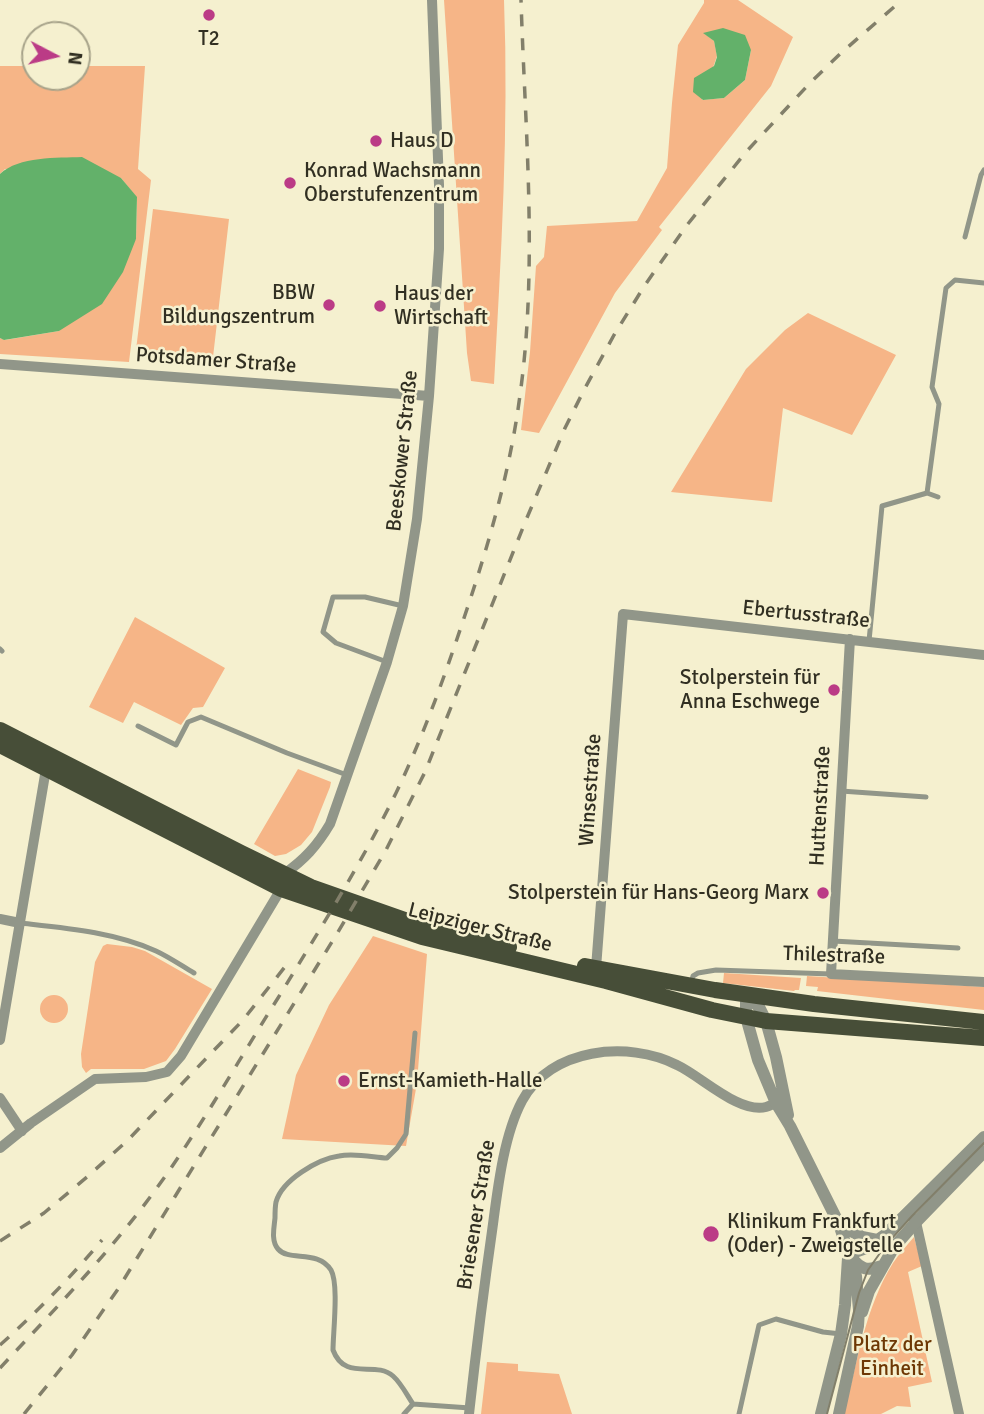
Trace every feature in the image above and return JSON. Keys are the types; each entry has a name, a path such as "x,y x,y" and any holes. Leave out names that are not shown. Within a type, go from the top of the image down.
{"main road":[{"name":"Leipziger Straße","path":"0,730 48,761 283,881 422,937 606,981 712,1010 766,1021 984,1038"},
{"name":"Leipziger Straße","path":"0,745 48,761"},
{"name":"Leipziger Straße","path":"283,881 311,887 422,926 596,968 746,995 984,1022"}],"street":[{"name":"Beeskower Straße","path":"22,1131 95,1079 146,1077 167,1072 181,1056 283,881 317,846 330,824 387,662 403,606 417,519 439,249 432,0"},
{"name":"Potsdamer Straße","path":"0,363 429,396"},
{"name":"Ebertusstraße","path":"623,614 984,655"},
{"name":"Winsestraße","path":"596,968 623,614"},
{"name":"Huttenstraße","path":"831,974 850,639"},
{"path":"0,1040 48,761"},
{"path":"0,919 20,923"},
{"name":"Thilestraße","path":"831,974 984,982"},
{"path":"746,995 746,1017 758,1060 776,1103 839,1224 856,1276 858,1326"},
{"path":"746,995 759,1007 766,1021 790,1126"},
{"name":"Briesener Straße","path":"469,1411 498,1189 512,1125 535,1080 565,1062 596,1052 623,1051 649,1055 677,1064 741,1105 765,1108 776,1103"},
{"path":"0,1097 22,1131 0,1148"},
{"path":"839,1414 858,1326 869,1292 882,1266 912,1217 984,1137"},
{"path":"849,1254 866,1248 912,1217 984,1153"},
{"path":"912,1217 959,1414"},
{"path":"839,1224 862,1237 877,1240"},
{"path":"849,1254 857,1265 868,1270 882,1266"},
{"path":"821,1414 841,1334 849,1254"}],"lane":[{"path":"965,237 984,170"},
{"path":"927,493 939,404 932,387 946,288 955,280 984,283"},
{"path":"869,642 882,506 927,493 938,497"},
{"path":"387,662 336,643 323,632 333,597 365,597 403,606"},
{"path":"138,726 176,745 188,722 201,717 346,775"},
{"path":"841,791 926,797"},
{"path":"20,923 126,940 157,951 194,973"},
{"path":"833,941 958,948"},
{"name":"Thilestraße","path":"691,985 693,976 698,973 716,971 831,974"},
{"path":"415,1033 406,1134 397,1148 387,1157 341,1155 318,1161 299,1174 282,1189 276,1201 273,1236 275,1247 282,1252 317,1258 330,1268 335,1279 333,1350 336,1360 344,1366 385,1371 392,1375 413,1404 469,1411"},
{"path":"738,1414 759,1325 776,1319 841,1334"},
{"path":"404,1414 413,1404"}],"green space":[{"path":"444,0 504,0 505,144 494,384 471,381 467,353"},
{"path":"704,0 738,0 793,37 771,86 659,227 662,230 615,293 539,433 521,430 536,266 544,257 547,226 637,221 667,168 678,45","holes":["704,33 751,50 745,80 724,98 702,100 717,56 714,41"]},
{"path":"0,66 21,66 21,91 91,91 91,66 145,66 138,169 151,180 129,362 0,354 0,338 5,340 59,331 136,239 137,198 121,178 5,169 0,174"},
{"path":"153,209 229,219 213,357 136,350"},
{"path":"808,313 896,355 852,435 783,408 772,502 671,492 746,369 785,330"},
{"path":"135,617 225,668 203,707 193,708 181,725 134,702 123,723 89,707"},
{"path":"298,769 331,782 330,787 312,832 301,845 286,854 275,856 254,844"},
{"path":"373,936 427,954 417,1083 406,1146 282,1139 296,1075 329,1005"},
{"path":"107,944 145,951 212,989 166,1061 144,1069 91,1069 86,1073 82,1067 81,1054 95,962 103,946"},
{"path":"724,973 801,978 799,990 794,991 723,983"},
{"path":"807,976 984,987 984,1010 817,991 818,987 806,986"},
{"path":"54,995 64,999 68,1009 64,1019 54,1023 44,1019 40,1009 44,999"},
{"name":"Platz der Einheit","path":"914,1237 922,1266 908,1272 932,1382 908,1387 911,1407 897,1406 881,1414 844,1414 875,1298 893,1263"},
{"path":"487,1362 518,1364 518,1371 559,1374 572,1414 481,1414"}],"shaded area":[{"path":"723,28 745,35 751,50 745,80 724,98 703,100 693,92 694,78 714,66 717,57 714,41 703,33"},
{"path":"82,157 121,178 137,197 136,239 123,272 102,304 59,331 4,340 0,338 0,174 28,161"}],"tram line":[{"path":"827,1414 859,1293 868,1270 912,1216 984,1143"}],"railway":[{"path":"0,1368 126,1228 194,1134 354,871 396,793 432,710 489,540 504,482 520,395 529,248 521,0"},
{"path":"24,1414 72,1355 118,1289 386,850 425,772 565,428 614,335 645,285 687,225 746,152 810,83 902,0"},
{"path":"0,1241 44,1213 127,1141 243,1020 288,963"},
{"path":"0,1345 53,1294 102,1240"}],"place":[{"name":"T2","path":"209,15"},
{"name":"Haus D","path":"376,141"},
{"name":"Konrad Wachsmann Oberstufenzentrum","path":"290,183"},
{"name":"BBW Bildungszentrum","path":"329,305"},
{"name":"Haus der Wirtschaft","path":"380,306"},
{"name":"Stolperstein für Anna Eschwege","path":"834,690"},
{"name":"Stolperstein für Hans-Georg Marx","path":"823,893"},
{"name":"Ernst-Kamieth-Halle","path":"344,1081"},
{"name":"Klinikum Frankfurt (Oder) - Zweigstelle","path":"711,1234"}]}
